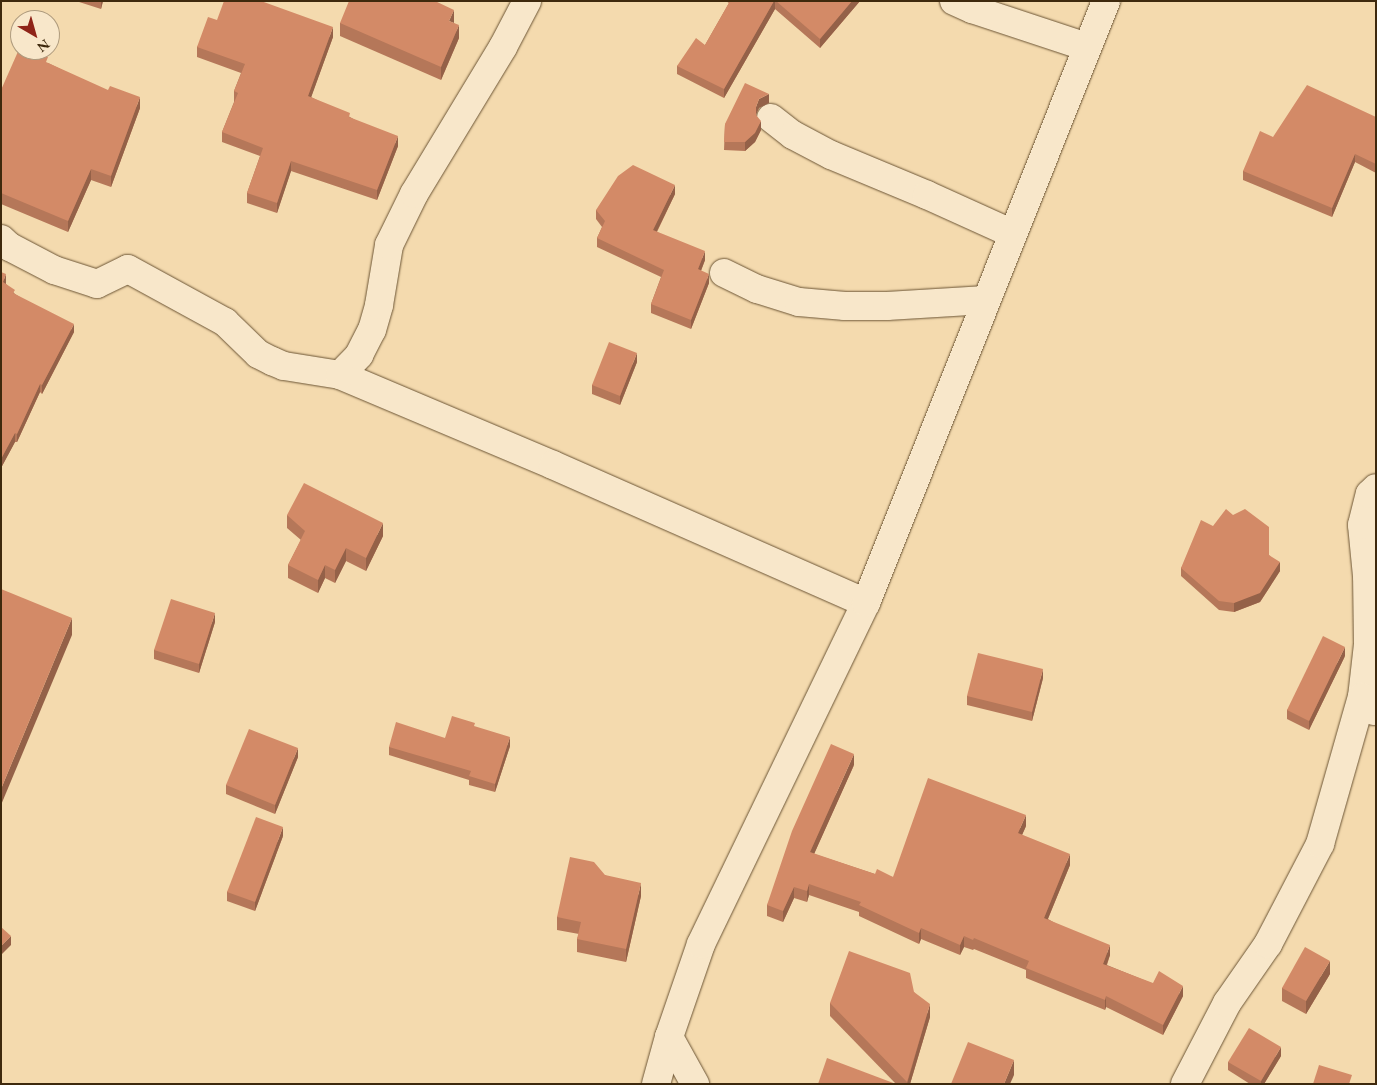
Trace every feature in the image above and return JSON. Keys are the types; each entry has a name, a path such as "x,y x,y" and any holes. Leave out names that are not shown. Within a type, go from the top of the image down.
{"street":[{"path":"340,375 360,355 372,330 379,306 389,245 414,194 499,55 527,1"},
{"path":"954,1 972,9 1087,47"},
{"path":"656,1084 668,1037 701,944 866,603 1106,1"},
{"path":"771,118 793,135 831,155 927,195 1013,234"},
{"path":"1,239 10,247 54,270 97,284 128,268 220,319 258,354 272,362 284,366 340,375 553,465 866,603"},
{"path":"724,273 757,289 799,302 845,306 887,306 986,300"},
{"path":"1185,1084 1226,1003 1268,944 1320,844 1369,705 1367,576 1362,525 1370,494 1376,488"},
{"path":"668,1037 695,1084"}],"building":[{"path":"224,1 261,1 333,27 308,96 350,113 349,117 398,136 377,190 291,161 277,203 247,193 263,148 222,132 238,93 234,91 245,64 197,47 208,17 217,20"},
{"path":"349,1 435,1 454,10 449,21 459,25 441,67 340,23"},
{"path":"730,1 774,1 724,89 677,66 696,38 705,45"},
{"path":"776,1 852,1 820,39"},
{"path":"14,60 47,60 46,62 108,90 110,86 140,97 111,176 91,169 68,221 1,193 1,90"},
{"path":"745,83 769,94 759,99 756,107 756,115 761,121 755,133 745,142 724,142 725,124"},
{"path":"1307,85 1376,117 1376,164 1355,154 1332,208 1243,171 1260,131 1273,137"},
{"path":"633,165 675,185 653,230 705,251 698,269 709,274 691,320 651,304 664,270 597,238 605,221 596,210 618,176"},
{"path":"1,272 6,274 3,282 15,290 13,293 74,324 42,385 40,384 17,434 15,433 1,459"},
{"path":"609,342 637,353 620,396 592,385"},
{"path":"304,483 383,523 366,558 346,548 335,570 325,565 318,580 288,565 305,531 287,515"},
{"path":"1226,509 1233,515 1245,509 1269,527 1269,555 1280,562 1260,593 1234,603 1219,601 1181,568 1201,520 1213,526"},
{"path":"1,589 72,618 1,789"},
{"path":"171,599 215,613 199,664 154,650"},
{"path":"1323,636 1345,647 1309,721 1287,710"},
{"path":"978,653 1043,669 1032,712 967,696"},
{"path":"452,716 475,723 474,726 510,737 495,784 469,776 471,771 389,747 396,722 445,738"},
{"path":"249,729 298,748 275,805 226,785"},
{"path":"831,744 854,754 810,852 875,874 877,869 893,877 928,778 1026,815 1018,833 1070,854 1044,918 1110,945 1103,964 1153,983 1159,971 1183,986 1163,1025 1106,996 1105,1000 1026,968 1029,961 974,938 973,940 964,936 960,945 921,928 919,933 859,905 861,902 809,884 807,891 794,887 783,911 767,905 792,831"},
{"path":"256,817 283,827 255,902 227,892"},
{"path":"570,857 594,862 605,875 641,883 626,949 577,939 581,922 557,917"},
{"path":"1,927 11,936 1,946"},
{"path":"1305,947 1330,961 1306,1001 1282,988"},
{"path":"849,951 910,973 914,992 930,1004 907,1082 830,1003"},
{"path":"1249,1028 1281,1047 1261,1081 1228,1062"},
{"path":"968,1042 1014,1060 1004,1084 951,1084"},
{"path":"827,1058 896,1084 818,1084"},
{"path":"1319,1065 1352,1075 1349,1084 1313,1084"}]}
